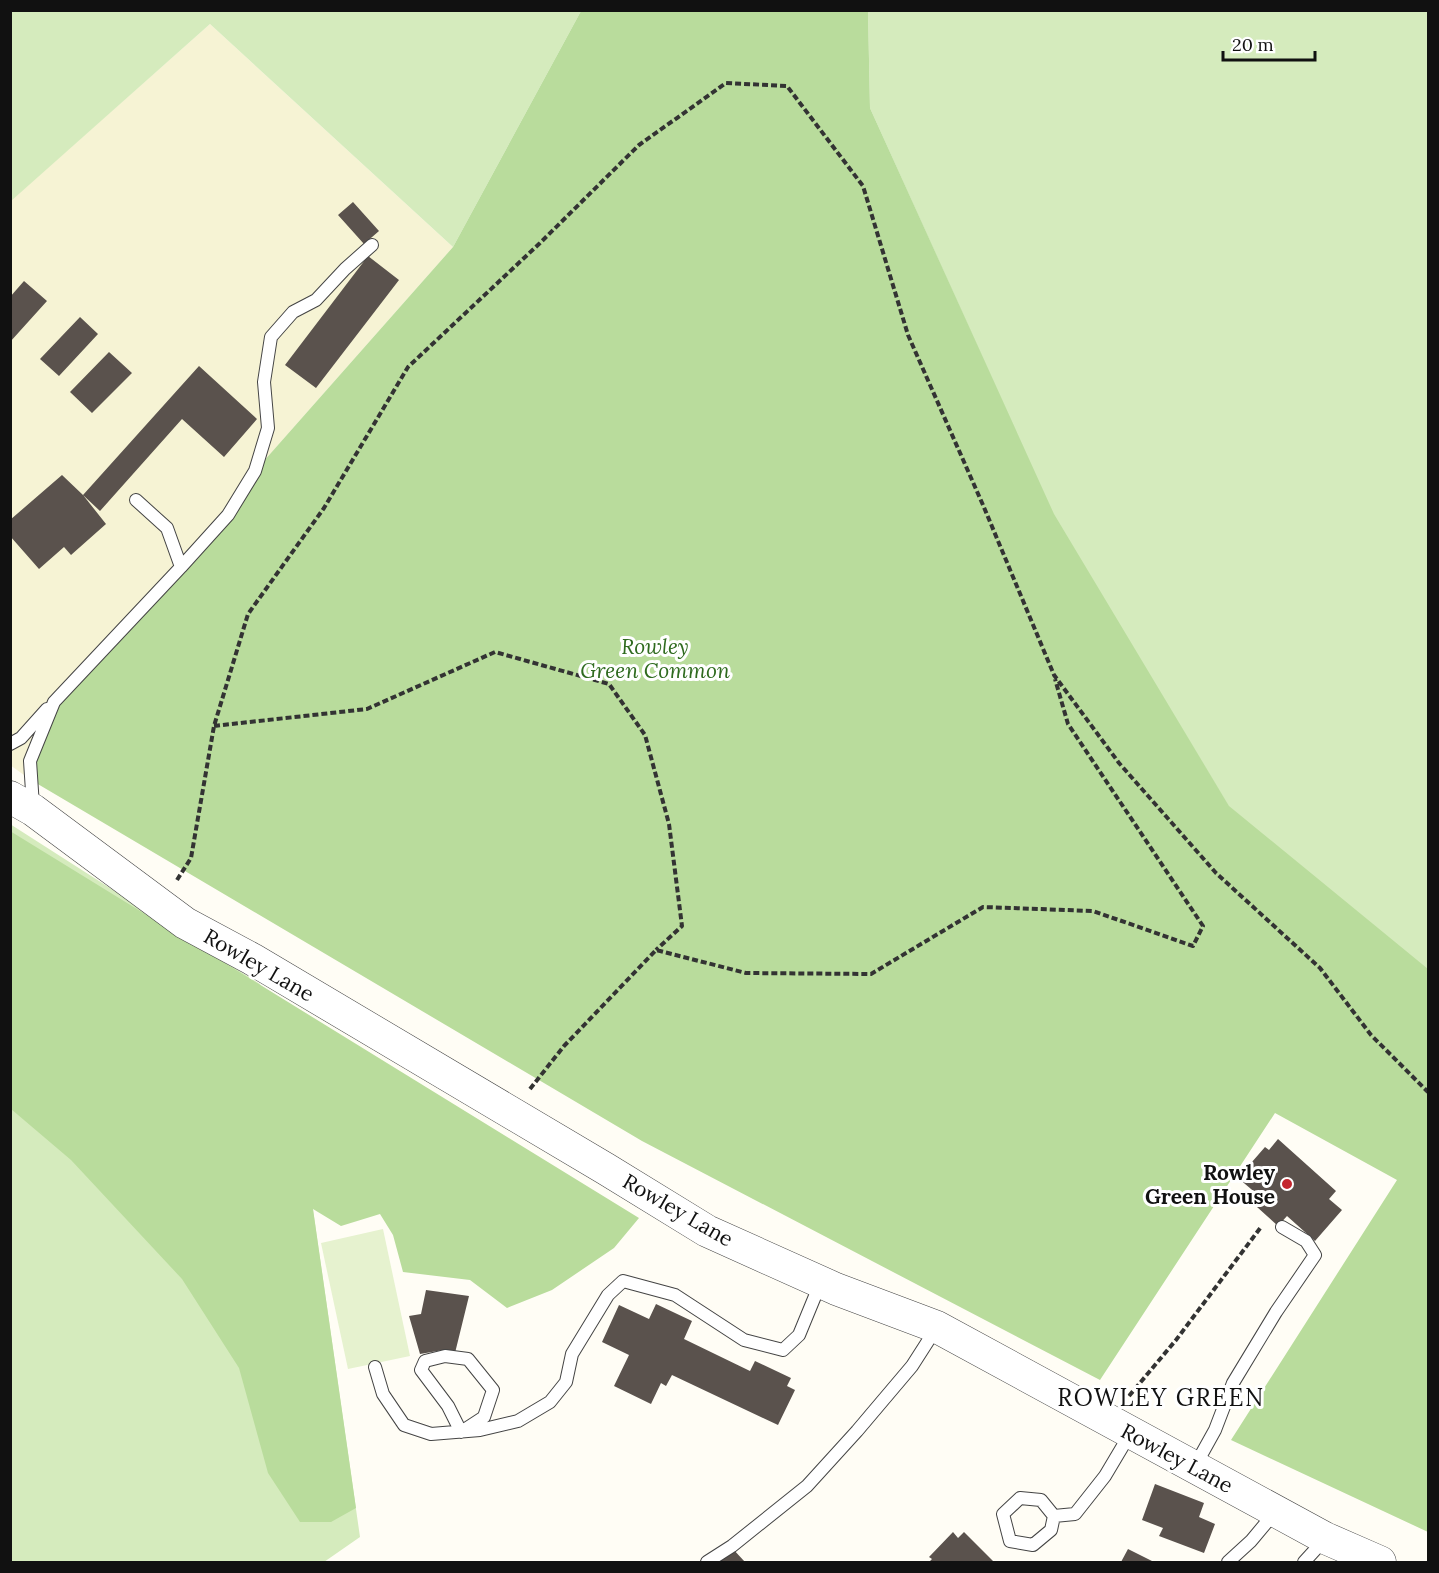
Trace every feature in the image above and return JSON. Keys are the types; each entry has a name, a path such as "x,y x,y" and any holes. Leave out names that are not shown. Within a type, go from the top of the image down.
{"street":[{"name":"Rowley Lane","path":"22,803 185,923 252,959 707,1231 821,1282 938,1327 1325,1538 1380,1563"}],"lane":[{"path":"10,744 21,738 228,515 255,471 268,428 264,382 271,337 293,312 316,300 372,245"},
{"path":"136,500 167,528 182,567"},
{"path":"22,803 30,760 54,702"},
{"path":"1194,1467 1215,1430 1233,1383 1276,1312 1315,1255 1306,1241 1282,1227"},
{"path":"375,1367 383,1394 404,1425 431,1434 480,1430 518,1421 550,1402 566,1382 572,1354 608,1295 623,1281 675,1295 744,1340 783,1350 799,1335 821,1282"},
{"path":"707,1563 807,1486 912,1366 938,1327"},
{"path":"445,1356 468,1359 493,1390 484,1417 461,1432 448,1406 421,1370 424,1360 445,1356"},
{"path":"1054,1516 1075,1514 1105,1476 1122,1428"},
{"path":"1020,1498 1041,1500 1054,1516 1052,1530 1033,1545 1010,1541 1003,1514 1020,1498"},
{"path":"1228,1563 1251,1541 1276,1511"},
{"path":"1304,1563 1325,1538"}],"path":[{"path":"161,905 191,858 214,726 248,614 324,508 408,367 540,243 639,145 726,83 787,86 863,186 908,335 983,505 1054,675 1068,724 1203,926 1193,946 1094,911 983,907 872,974 746,973 656,950"},
{"path":"214,726 367,709 495,652 609,684 645,735 669,824 682,926 564,1046 534,1082 514,1115"},
{"path":"1054,675 1119,763 1216,873 1320,968 1371,1035 1428,1092"},
{"path":"1122,1428 1130,1394 1176,1340 1265,1222 1276,1231 1282,1227"}],"shaded area":[{"path":"210,24 453,247 255,471 31,780 10,765 10,201"}],"green space":[{"path":"10,11 581,11 453,247 210,24 11,201"},
{"name":"Rowley Green Common","path":"581,11 868,11 870,108 1054,514 1229,806 1428,969 1428,1532 1231,1440 1397,1180 1275,1113 1100,1380 642,1141 31,780 30,761 55,699 183,565 255,471 453,247"},
{"path":"868,11 1428,11 1428,970 1232,812 1054,516 870,108"},
{"path":"10,824 260,984 303,1140 360,1537 324,1562 11,1562"},
{"path":"10,831 639,1218 614,1248 552,1290 507,1308 470,1280 403,1272 393,1235 380,1214 341,1226 313,1209 356,1508 331,1522 300,1522 268,1473 239,1368 182,1279 71,1160 11,1109"},
{"path":"383,1229 410,1356 348,1369 321,1243"}],"building":[{"path":"353,202 379,231 364,244 338,215"},
{"path":"368,256 399,280 316,388 285,365"},
{"path":"24,281 47,301 10,342 10,297"},
{"path":"80,317 98,334 59,376 40,359"},
{"path":"109,352 132,373 92,413 70,392"},
{"path":"199,366 257,419 224,457 182,419 100,511 83,495"},
{"path":"62,475 83,495 106,524 71,555 64,547 39,569 10,536 10,520"},
{"name":"Rowley Green House","path":"1278,1139 1336,1191 1329,1199 1342,1210 1315,1241 1287,1216 1278,1226 1257,1207 1264,1200 1238,1178 1265,1147 1269,1150"},
{"path":"426,1290 469,1296 455,1353 443,1350 420,1354 409,1316 421,1314"},
{"path":"656,1304 692,1321 684,1339 750,1371 755,1361 791,1378 787,1386 795,1390 778,1425 672,1375 666,1386 661,1383 651,1404 614,1386 629,1355 602,1342 619,1305 649,1319"},
{"path":"1155,1484 1204,1503 1199,1517 1215,1524 1204,1553 1159,1536 1163,1528 1142,1520"},
{"path":"953,1532 958,1538 964,1532 994,1562 929,1562 932,1559 929,1557"},
{"path":"732,1548 745,1562 716,1562"},
{"path":"1128,1549 1154,1562 1121,1562"}],"place":[{"name":"Rowley Green House","path":"1287,1184"}],"district":[{"name":"ROWLEY GREEN","path":"1161,1397"}]}
